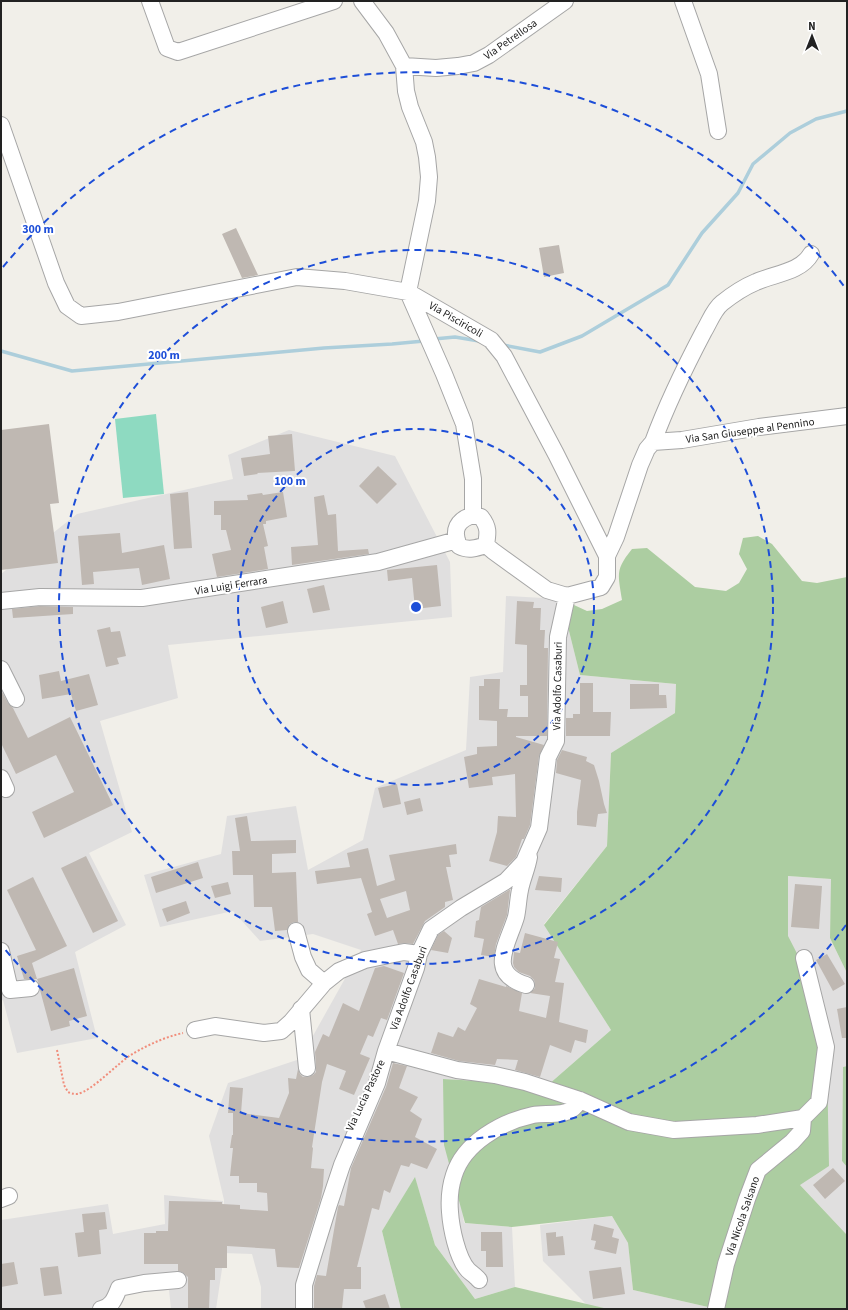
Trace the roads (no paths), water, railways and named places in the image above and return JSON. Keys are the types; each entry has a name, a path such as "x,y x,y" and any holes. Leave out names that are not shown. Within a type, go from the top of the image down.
{"street":[{"path":"150,1 167,48 178,52 334,1"},
{"path":"362,1 386,33 404,66 406,91 410,107 424,142 429,177 414,295 419,320 444,374 464,424 473,479 473,515"},
{"name":"Via Petrellosa","path":"404,66 436,68 474,63 489,55 565,1"},
{"path":"683,1 709,74 718,131"},
{"path":"1,125 56,283 67,306 81,316 118,312 297,277 345,281 414,295"},
{"path":"486,545 547,590 567,596 601,587 607,577 607,556 616,537 640,464 647,449 653,442 662,416 691,356 720,305 734,294 755,282 800,266 807,261 811,254"},
{"name":"Via Pisciricoli","path":"414,295 491,340 504,356 607,556"},
{"name":"Via San Giuseppe al Pennino","path":"653,442 682,440 847,416"},
{"path":"473,515 481,517 486,522 489,534 486,545 472,549 459,546 456,532 457,525 464,518 473,515"},
{"name":"Via Luigi Ferrara","path":"1,601 40,597 142,598 378,562 457,540"},
{"name":"Via Adolfo Casaburi","path":"386,1051 416,968 419,954 431,929 461,908 506,881 524,862 539,828 548,757 556,741 558,637 567,596"},
{"path":"1,669 16,699"},
{"path":"526,985 517,983 508,975 504,966 502,953 516,916 520,889 527,870 531,846"},
{"path":"296,931 308,970 324,983"},
{"path":"1,951 10,990 32,988"},
{"path":"195,1030 215,1026 264,1033 281,1030 291,1022 324,983 339,971 366,960 404,952 419,954"},
{"path":"386,1051 456,1070 495,1075 525,1082 580,1100 629,1122 674,1130 757,1125 803,1118 819,1102 826,1047 804,958"},
{"path":"301,1009 307,1068"},
{"name":"Via Lucia Pastore","path":"304,1309 304,1285 329,1204 342,1165 377,1083 386,1051"},
{"path":"479,1280 467,1269 458,1249 452,1228 450,1192 454,1175 461,1160 479,1140 507,1123 534,1115 556,1114 572,1110 580,1100"},
{"name":"Via Nicola Salsano","path":"716,1309 726,1264 758,1170 792,1142 802,1131 803,1118"},
{"path":"101,1309 112,1304 119,1288 144,1283 178,1280"}],"waterway":[{"path":"503,345 540,352 582,336 668,285 702,233 738,193 753,164 790,133 816,119 847,111"},
{"path":"434,339 455,337 479,341"},
{"path":"1,351 72,371 324,348 424,341"}]}
